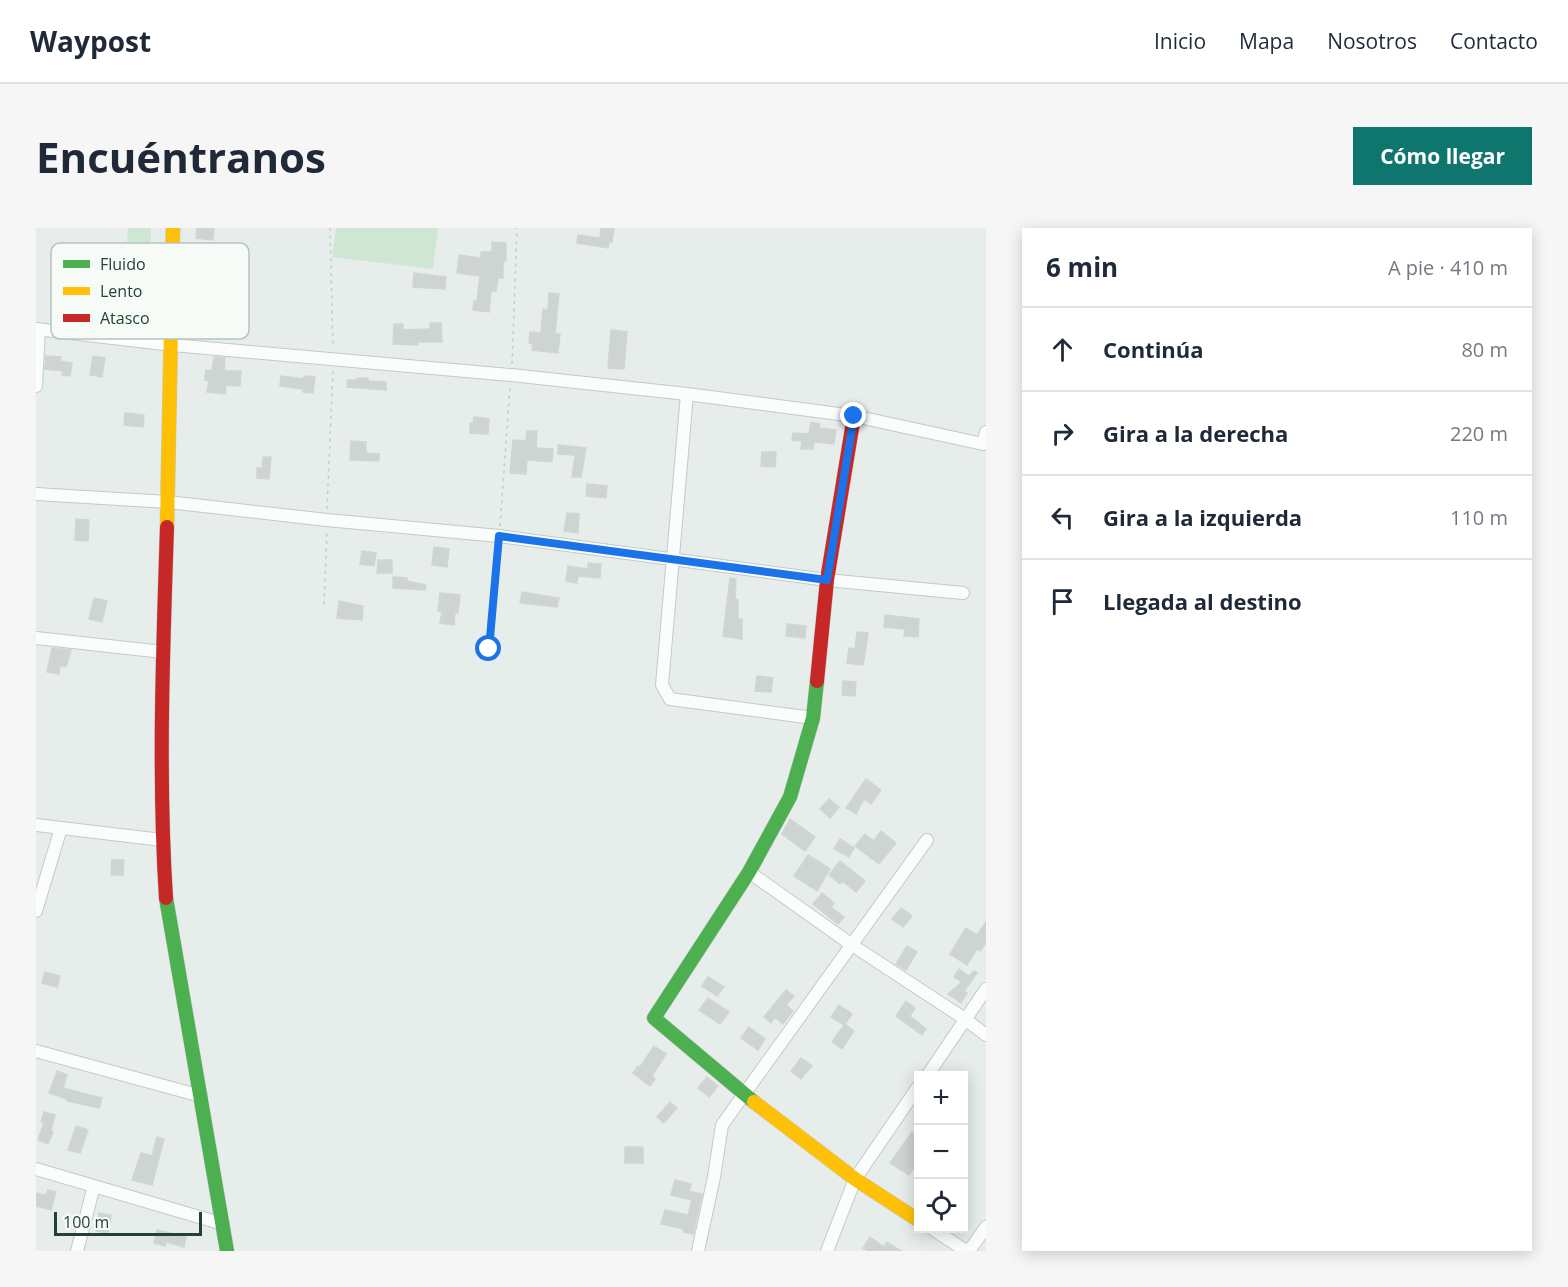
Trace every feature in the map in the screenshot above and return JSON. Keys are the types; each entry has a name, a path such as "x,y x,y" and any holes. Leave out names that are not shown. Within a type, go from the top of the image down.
{"street":[{"path":"173,228 173,243"},
{"path":"36,386 38,329"},
{"path":"122,339 511,375 687,394 854,416 983,444 986,432"},
{"path":"172,339 162,840 166,905 227,1251"},
{"path":"687,394 662,685 670,699 813,718"},
{"path":"854,416 827,580 813,718 790,797 749,872 654,1018 744,1095 855,1179 914,1217"},
{"path":"36,494 168,502 499,536 827,580 963,593"},
{"path":"36,638 164,652"},
{"path":"36,825 162,840"},
{"path":"36,911 61,828"},
{"path":"698,1251 714,1177 722,1125 927,840"},
{"path":"749,872 986,1035"},
{"path":"930,1071 986,989"},
{"path":"36,1051 201,1096"},
{"path":"827,1251 855,1179 914,1093"},
{"path":"36,1170 223,1224"},
{"path":"77,1251 94,1186"},
{"path":"939,1233 968,1251 986,1227"}],"path":[{"path":"324,604 333,360 330,228"},
{"path":"489,649 511,375 517,228"}],"green space":[{"path":"128,228 151,228 151,243 127,243"},
{"path":"336,228 438,228 433,269 332,257"}],"building":[{"path":"197,228 214,229 213,240 196,238"},
{"path":"601,228 614,228 612,242 609,242 608,248 577,243 578,235 600,238"},
{"path":"492,242 506,243 503,278 498,278 496,291 491,291 489,312 473,310 474,301 477,301 480,276 457,273 459,255 481,258 481,252 492,252"},
{"path":"414,273 446,277 445,289 413,287"},
{"path":"549,293 559,294 555,334 560,334 558,353 532,350 533,344 529,343 530,332 541,333 543,309 548,310"},
{"path":"430,323 441,323 442,342 418,342 418,345 393,344 394,324 403,324 403,330 430,329"},
{"path":"611,330 627,332 624,369 608,368"},
{"path":"46,356 61,357 60,361 72,363 70,376 62,375 63,371 45,369"},
{"path":"93,356 105,358 102,377 90,375"},
{"path":"214,357 225,358 224,371 241,371 240,386 226,385 225,394 207,392 209,381 205,380 206,370 212,371"},
{"path":"281,376 304,379 304,376 315,377 313,393 303,392 303,389 280,386"},
{"path":"357,378 386,382 386,390 347,387 347,380 357,380"},
{"path":"125,413 144,415 143,427 124,425"},
{"path":"474,417 489,419 488,434 470,433 470,423 473,423"},
{"path":"811,422 820,424 819,428 836,430 834,444 814,442 813,449 801,449 802,441 792,440 793,433 809,434"},
{"path":"527,431 537,431 536,448 553,449 552,462 527,460 526,474 510,473 513,440 526,441"},
{"path":"351,441 366,442 366,453 379,454 379,461 350,460"},
{"path":"558,445 586,448 581,477 572,477 575,455 558,454"},
{"path":"762,452 776,452 775,467 761,466"},
{"path":"263,457 271,457 269,479 257,478 257,468 262,468"},
{"path":"587,484 607,486 606,498 586,496"},
{"path":"567,513 579,514 578,533 564,531"},
{"path":"76,519 89,520 88,541 75,540"},
{"path":"434,547 449,549 447,567 432,565"},
{"path":"362,551 376,553 374,566 360,564"},
{"path":"378,560 392,560 392,573 377,573"},
{"path":"588,563 601,564 600,578 578,576 577,583 566,581 568,566 588,569"},
{"path":"393,577 407,578 407,581 426,585 425,590 393,588"},
{"path":"730,578 736,579 735,599 738,600 738,619 742,619 742,639 723,636"},
{"path":"522,592 559,598 557,607 520,603"},
{"path":"440,593 460,595 454,625 440,623 442,611 438,611"},
{"path":"94,598 107,601 102,622 89,619"},
{"path":"339,601 363,606 362,620 337,618"},
{"path":"885,615 919,619 918,637 904,636 905,629 884,627"},
{"path":"787,624 806,626 805,638 786,636"},
{"path":"857,632 868,633 863,665 847,663 849,648 855,649"},
{"path":"52,648 71,650 66,667 60,666 59,674 47,672"},
{"path":"757,676 773,678 771,692 755,691"},
{"path":"843,681 856,682 855,696 842,695"},
{"path":"866,779 881,790 871,804 864,799 856,814 846,808"},
{"path":"829,799 839,807 830,818 820,809"},
{"path":"790,819 815,837 805,851 782,834"},
{"path":"881,831 896,843 879,864 855,846 865,834 874,841"},
{"path":"840,839 854,848 849,857 834,849"},
{"path":"808,855 830,869 817,891 794,876"},
{"path":"112,860 124,860 123,875 111,875"},
{"path":"840,861 865,881 856,892 842,881 840,884 829,875"},
{"path":"822,893 834,903 831,907 844,917 838,924 813,904"},
{"path":"901,908 912,916 903,927 892,919"},
{"path":"986,922 986,943 980,951 977,949 967,965 950,954 966,928 977,935"},
{"path":"907,946 917,952 906,970 896,964"},
{"path":"959,969 969,976 974,971 977,973 964,991 967,993 961,1003 948,994 962,982 954,977"},
{"path":"45,972 60,976 57,987 42,983"},
{"path":"708,977 724,987 717,996 702,986"},
{"path":"786,990 794,996 786,1005 793,1011 783,1024 775,1017 771,1023 764,1017"},
{"path":"708,998 729,1012 720,1024 699,1010"},
{"path":"906,1001 915,1008 910,1016 926,1029 922,1035 896,1016"},
{"path":"839,1005 852,1014 845,1024 854,1031 842,1049 832,1042 844,1025 831,1017"},
{"path":"749,1027 765,1039 758,1050 741,1038"},
{"path":"654,1046 666,1054 652,1076 655,1079 650,1086 633,1073 638,1066 640,1067"},
{"path":"801,1058 812,1066 801,1079 791,1071"},
{"path":"57,1071 67,1075 63,1088 102,1098 99,1108 67,1101 67,1099 49,1093"},
{"path":"707,1077 718,1086 709,1097 698,1088"},
{"path":"670,1102 677,1108 664,1123 657,1117"},
{"path":"44,1112 55,1115 51,1131 53,1132 48,1144 38,1140 44,1123 41,1122"},
{"path":"76,1126 88,1130 80,1153 68,1150"},
{"path":"912,1132 914,1133 914,1168 909,1175 890,1163"},
{"path":"157,1137 164,1139 152,1185 132,1180 141,1153 152,1156"},
{"path":"625,1147 643,1147 643,1163 625,1163"},
{"path":"675,1180 691,1184 689,1191 702,1194 693,1234 683,1232 684,1229 661,1224 665,1210 688,1215 692,1200 671,1195"},
{"path":"48,1190 56,1192 51,1210 36,1206 36,1193 46,1195"},
{"path":"99,1213 111,1215 108,1233 96,1231"},
{"path":"157,1230 186,1237 184,1247 166,1242 165,1246 154,1243"},
{"path":"870,1237 884,1247 887,1242 901,1251 868,1251 863,1248"}],"traffic: fast":[{"path":"754,1102 654,1018 749,872 790,797 813,718 817,681"},
{"path":"166,898 227,1251"}],"traffic: slow":[{"path":"173,228 173,243"},
{"path":"167,527 171,339"},
{"path":"754,1102 855,1179 914,1217"}],"traffic: jam":[{"path":"817,681 827,580 854,416"},
{"path":"166,898 162,759 167,527"}],"route":[{"path":"489,649 499,536 827,580 854,416"}]}
